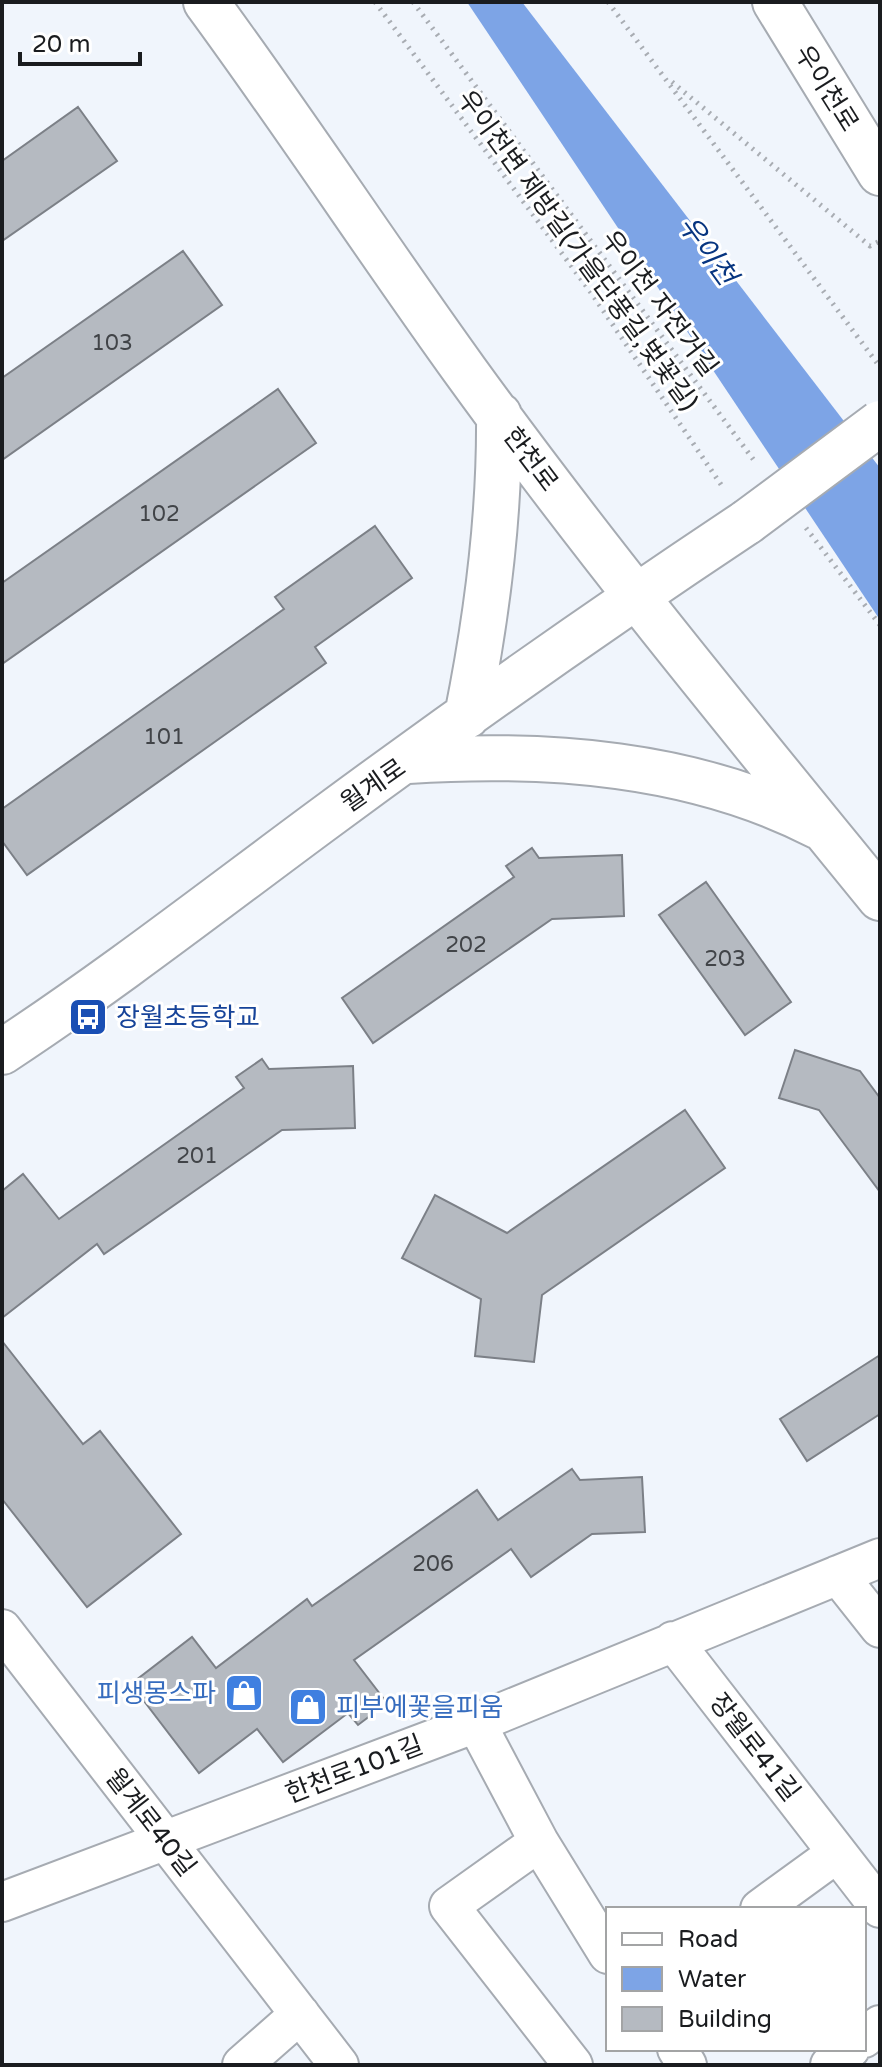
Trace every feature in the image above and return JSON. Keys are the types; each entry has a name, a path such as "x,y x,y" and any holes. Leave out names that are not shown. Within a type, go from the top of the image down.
{"main road":[{"name":"한천로","path":"206,2 297,125 499,415 634,596 880,898"},
{"name":"우이천로","path":"775,2 880,173"},
{"path":"467,716 485,627 499,455 499,415"},
{"name":"월계로","path":"2,1052 80,1001 328,815 408,761 634,596 747,522 880,423"},
{"path":"408,761 546,759 641,769 699,781 797,816 824,830"}],"street":[{"name":"한천로101길","path":"2,1902 476,1723 880,1558"},
{"path":"838,1575 880,1628"},
{"name":"월계로40길","path":"2,1629 339,2065"},
{"name":"장월로41길","path":"673,1641 880,1908"},
{"path":"476,1723 539,1842 606,1951"},
{"path":"539,1842 449,1906 573,2065"},
{"path":"763,1907 837,1853"},
{"path":"242,2065 300,2014"},
{"path":"830,2065 848,2051"}],"path":[{"name":"우이천변 제방길(가을단풍길,벚꽃길)","path":"375,2 592,294 747,522"},
{"name":"우이천 자전거길","path":"413,2 764,474"},
{"path":"608,2 880,367"},
{"path":"666,76 870,246 880,241"},
{"path":"803,524 880,625"}],"water":[{"name":"우이천","path":"467,2 522,2 880,468 880,620"}],"building":[{"path":"78,107 117,161 2,241 2,161"},
{"path":"183,251 222,305 2,460 2,378"},
{"path":"278,389 316,443 2,664 2,583"},
{"path":"375,526 412,578 315,647 326,663 27,875 2,841 2,809 284,609 275,597"},
{"path":"532,848 539,858 622,855 624,916 552,919 373,1043 342,998 514,877 506,866"},
{"path":"706,882 791,1002 745,1035 659,915"},
{"path":"795,1050 860,1071 880,1098 880,1192 819,1110 779,1098"},
{"path":"262,1059 269,1069 353,1066 355,1128 282,1130 104,1254 97,1244 2,1318 2,1191 23,1174 59,1219 244,1088 236,1077"},
{"path":"685,1110 725,1168 542,1295 534,1362 475,1356 481,1299 402,1258 435,1195 507,1233"},
{"path":"2,1341 83,1444 100,1431 181,1534 87,1607 2,1499"},
{"path":"880,1355 880,1414 807,1461 780,1419"},
{"path":"572,1469 580,1480 642,1477 645,1532 592,1534 531,1577 511,1549 354,1660 387,1703 358,1725 348,1713 283,1762 257,1729 199,1773 131,1684 192,1637 216,1668 307,1599 312,1606 477,1490 498,1520"}],"place":[{"name":"장월초등학교","path":"88,1017"},
{"name":"피생몽스파","path":"244,1693"},
{"name":"피부에꽃을피움","path":"308,1707"}]}
